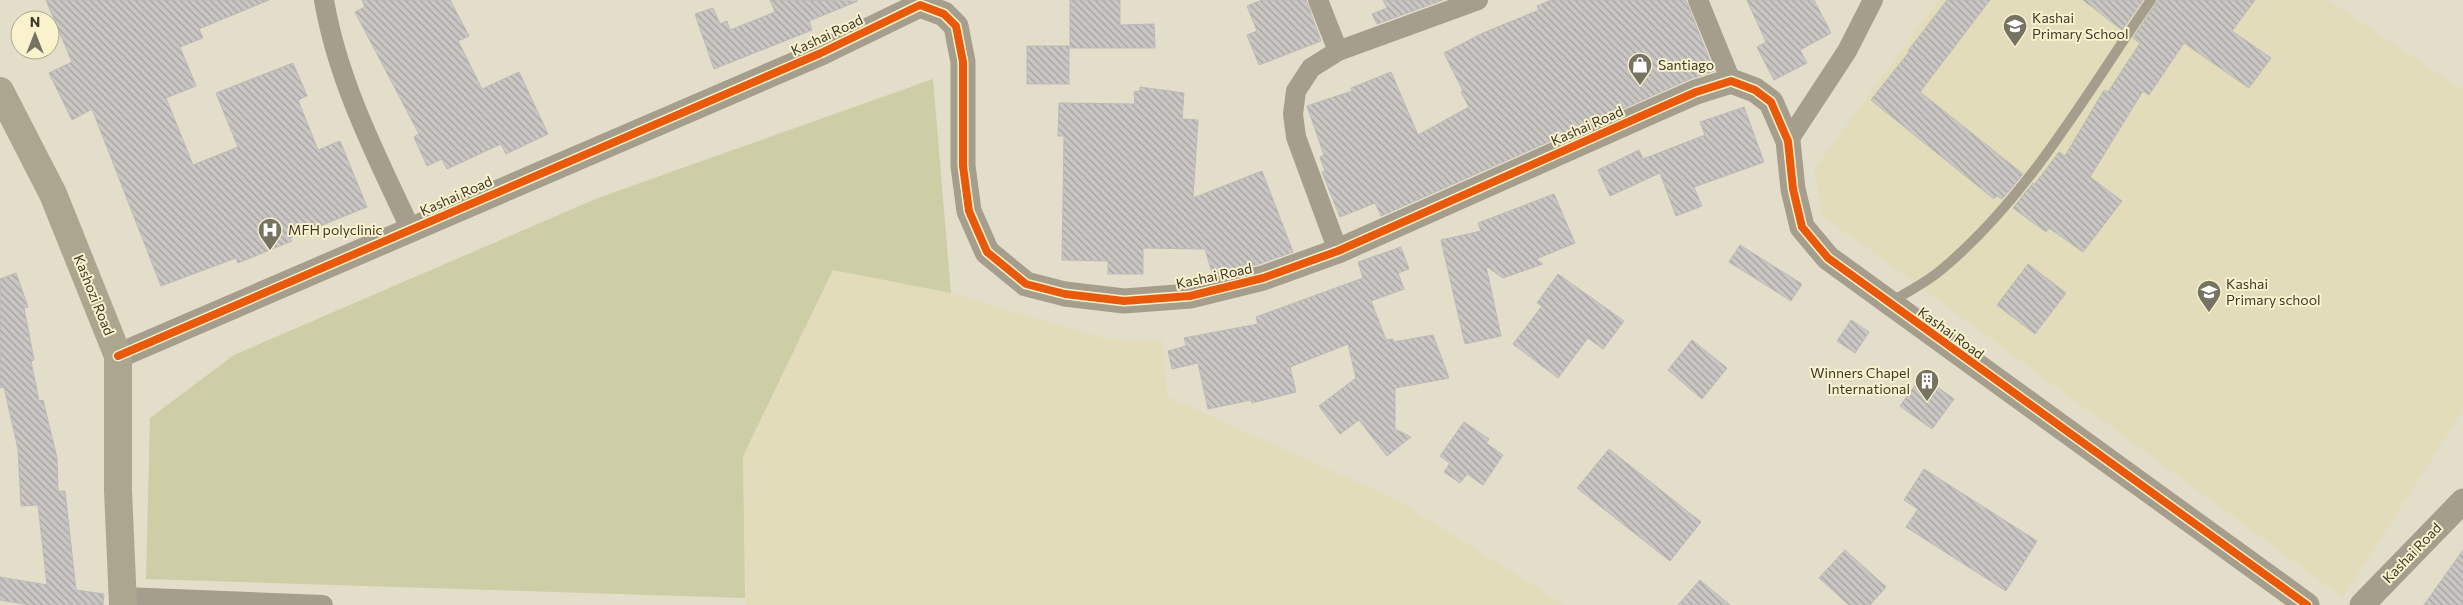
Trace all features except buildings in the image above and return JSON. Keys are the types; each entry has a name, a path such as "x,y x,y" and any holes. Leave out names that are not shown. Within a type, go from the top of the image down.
{"main road":[{"name":"Kashozi Road","path":"0,91 53,194 118,356 118,490 124,601"}],"street":[{"path":"324,0 336,58 362,126 411,230"},
{"path":"1318,0 1338,51"},
{"path":"1338,251 1296,137 1293,114 1296,91 1311,68 1338,51 1478,0"},
{"path":"1698,0 1731,81"},
{"path":"1788,141 1847,51 1873,0"},
{"name":"Kashai Road","path":"118,356 822,53 922,3 944,14 956,26 963,62 963,166 969,211 987,252 1026,284 1065,294 1124,301 1190,296 1263,278 1338,251 1688,95 1731,81 1755,90 1771,102 1788,141 1793,189 1802,227 1828,258 2307,605"},
{"name":"Kashai Road","path":"2362,605 2463,501"},
{"path":"124,601 323,605"}],"lane":[{"path":"1889,303 1940,272 1973,241 2017,191 2070,119 2151,0"}],"shaded area":[{"name":"Kashai Primary school","path":"1939,0 2329,0 2463,90 2463,411 2343,597 1822,215 1814,169"},
{"path":"833,270 951,293 1106,339 1162,340 1168,397 1397,500 1565,605 746,605 743,456"}],"green space":[{"path":"933,79 951,293 833,270 743,456 745,598 146,579 150,418 234,355 598,198"}],"cycle path":[{"path":"118,356 821,53 920,5 944,14 956,26 963,62 963,166 969,211 987,252 1026,284 1065,294 1124,301 1190,296 1263,278 1338,251 1696,92 1731,81 1755,90 1771,102 1788,141 1793,189 1802,227 1828,258 2307,605"}],"place":[{"name":"Kashai Primary School","path":"2015,47"},
{"name":"Santiago","path":"1640,86"},
{"name":"MFH polyclinic","path":"270,251"},
{"name":"Kashai Primary school","path":"2209,313"},
{"name":"Winners Chapel International","path":"1927,402"}]}
